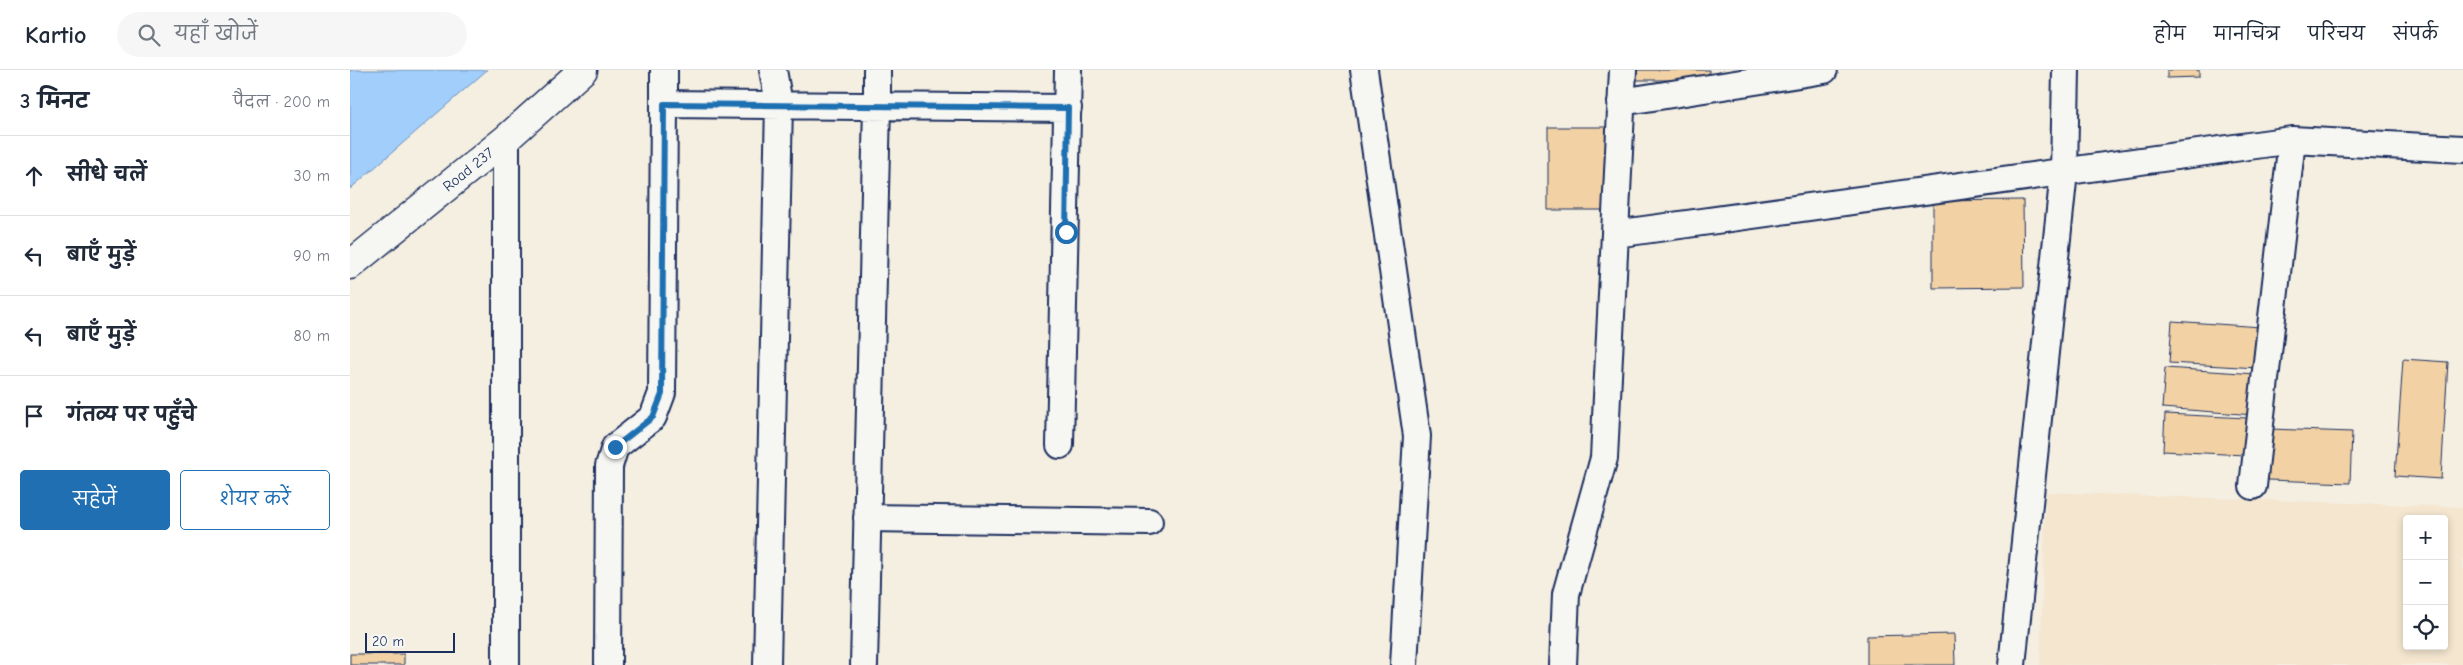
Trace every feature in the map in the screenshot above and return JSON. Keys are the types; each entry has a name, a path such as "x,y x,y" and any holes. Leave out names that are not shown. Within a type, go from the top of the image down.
{"street":[{"name":"Road 237","path":"350,265 506,139 583,70"},
{"path":"608,665 609,466 615,447 653,417 662,394 664,70"},
{"path":"767,665 779,104 773,70"},
{"path":"864,665 878,106 876,70"},
{"path":"1060,445 1068,70"},
{"path":"1364,70 1417,436 1404,665"},
{"path":"1563,665 1566,594 1604,458 1623,70"},
{"path":"1621,102 1824,70"},
{"path":"2012,665 2064,172 2066,70"},
{"path":"664,104 1068,108"},
{"path":"506,139 506,665"},
{"path":"1615,234 2292,140 2463,149"},
{"path":"2253,486 2292,140"},
{"path":"867,518 1149,522"}],"shaded area":[{"path":"2046,492 2463,507 2463,665 2040,665"}],"water":[{"path":"350,70 487,70 350,189"}],"building":[{"path":"1637,70 1709,70 1709,80 1637,80"},
{"path":"2167,70 2199,70 2199,77 2167,78"},
{"path":"1548,127 1606,127 1606,210 1548,210"},
{"path":"2023,200 2024,287 1933,288 1933,201"},
{"path":"2172,321 2261,327 2258,368 2169,363"},
{"path":"2403,359 2448,362 2441,479 2395,476"},
{"path":"2165,368 2257,374 2254,415 2162,408"},
{"path":"2165,414 2247,418 2245,455 2163,451"},
{"path":"2270,429 2352,432 2350,483 2268,480"},
{"path":"1954,634 1955,665 1867,665 1867,636"},
{"path":"350,654 404,654 404,665 350,665"}],"route":[{"path":"615,447 653,417 662,394 664,104 1068,108 1066,232"}]}
